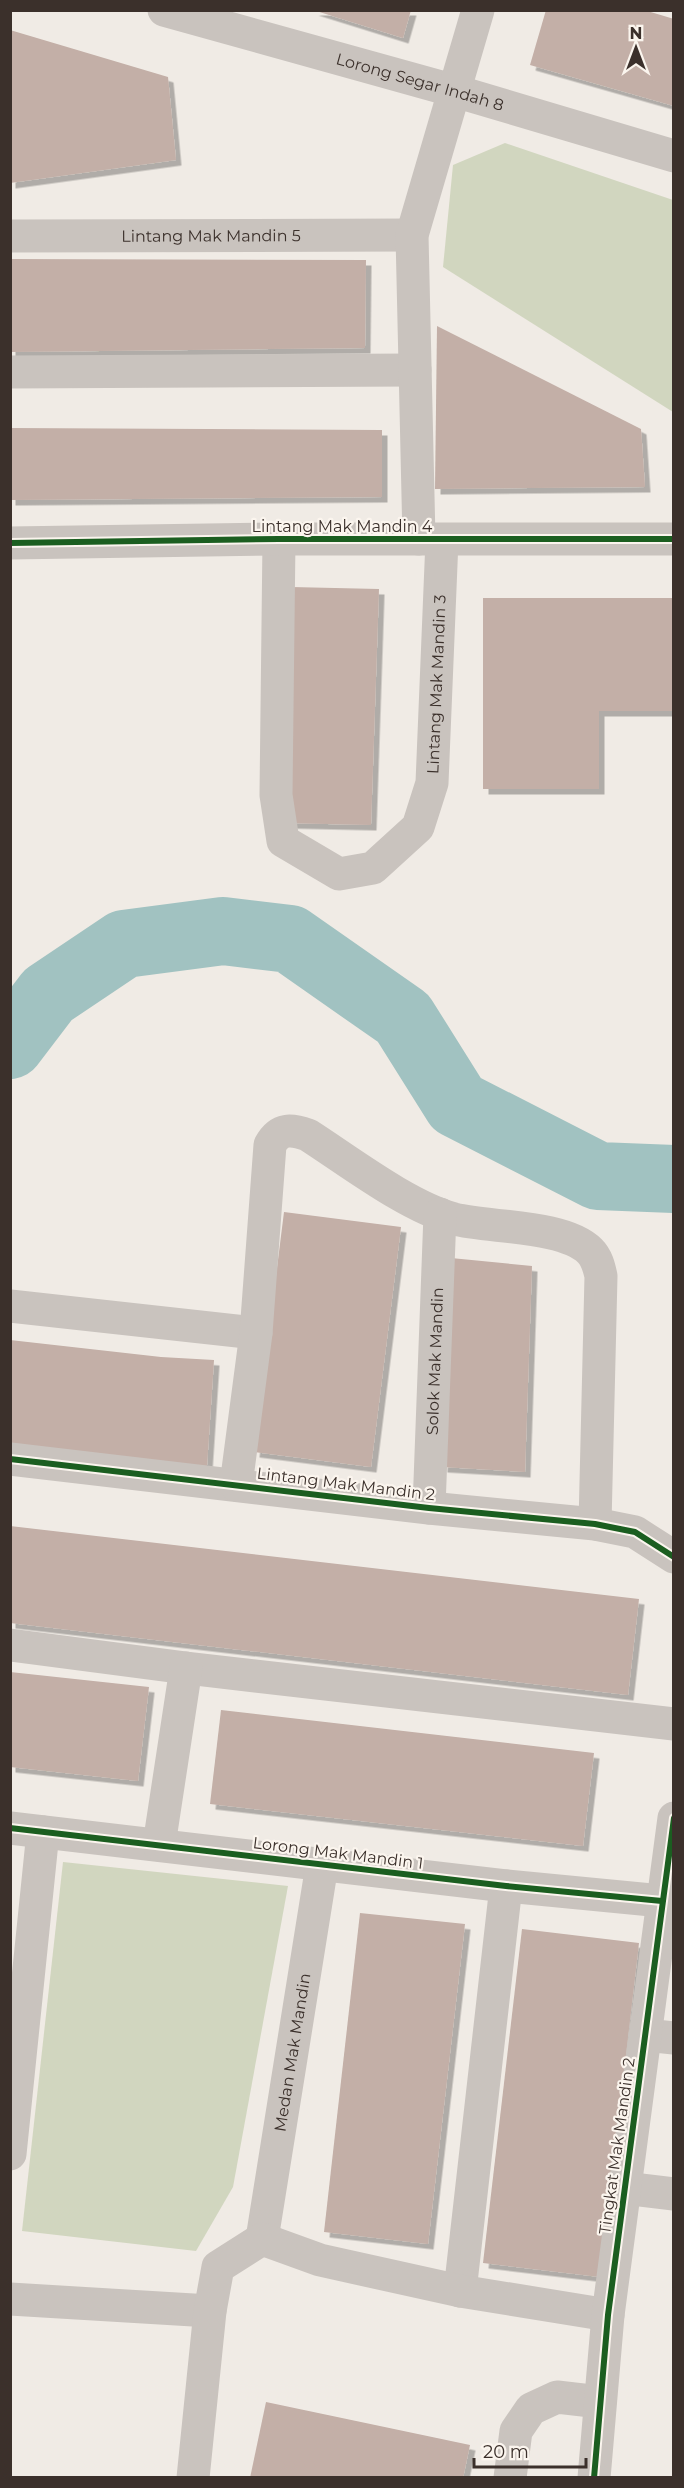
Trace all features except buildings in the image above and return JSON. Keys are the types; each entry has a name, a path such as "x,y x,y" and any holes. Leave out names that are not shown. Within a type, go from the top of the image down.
{"street":[{"name":"Lorong Segar Indah 8","path":"164,10 455,91 674,156"},
{"name":"Lintang Mak Mandin 3","path":"279,539 276,795 283,841 339,874 373,868 418,827 432,783 431,539 415,370 412,235 478,10"},
{"name":"Lintang Mak Mandin 5","path":"10,236 412,235"},
{"path":"10,372 415,370"},
{"name":"Lintang Mak Mandin 4","path":"10,543 279,539 674,540"},
{"path":"236,1485 256,1333 270,1145 275,1136 283,1131 293,1130 308,1135 422,1207 456,1219 564,1237 590,1251 597,1261 601,1276 595,1524"},
{"name":"Solok Mak Mandin","path":"429,1508 440,1214"},
{"path":"10,1306 256,1333"},
{"name":"Lintang Mak Mandin 2","path":"10,1459 429,1508 595,1524 635,1532 673,1555"},
{"path":"10,1645 186,1668 674,1724"},
{"path":"159,1845 186,1668"},
{"name":"Tingkat Mak Mandin 2","path":"594,2478 608,2315 624,2188 659,2037 662,1901 674,1818"},
{"name":"Lorong Mak Mandin 1","path":"10,1828 506,1886 662,1901"},
{"path":"10,2154 43,1832"},
{"name":"Medan Mak Mandin","path":"262,2239 322,1865"},
{"path":"460,2291 506,1886"},
{"path":"624,2188 674,2194"},
{"path":"193,2478 210,2311 218,2267 262,2239 320,2260 460,2291 608,2315"},
{"path":"10,2299 210,2311"},
{"path":"510,2478 516,2431 531,2409 557,2397 600,2402"}],"green space":[{"path":"505,143 673,200 673,412 443,267 453,165"},
{"path":"63,1862 288,1886 233,2187 196,2251 22,2231"}],"waterway":[{"path":"10,1045 48,995 124,944 223,931 290,939 403,1018 457,1104 598,1176 674,1179"}],"cycle path":[{"path":"10,543 279,539 674,539"},
{"path":"10,1459 429,1508 595,1524 635,1532 674,1557"},
{"path":"594,2478 608,2315 674,1818"},
{"path":"10,1828 506,1886 662,1901"}]}
